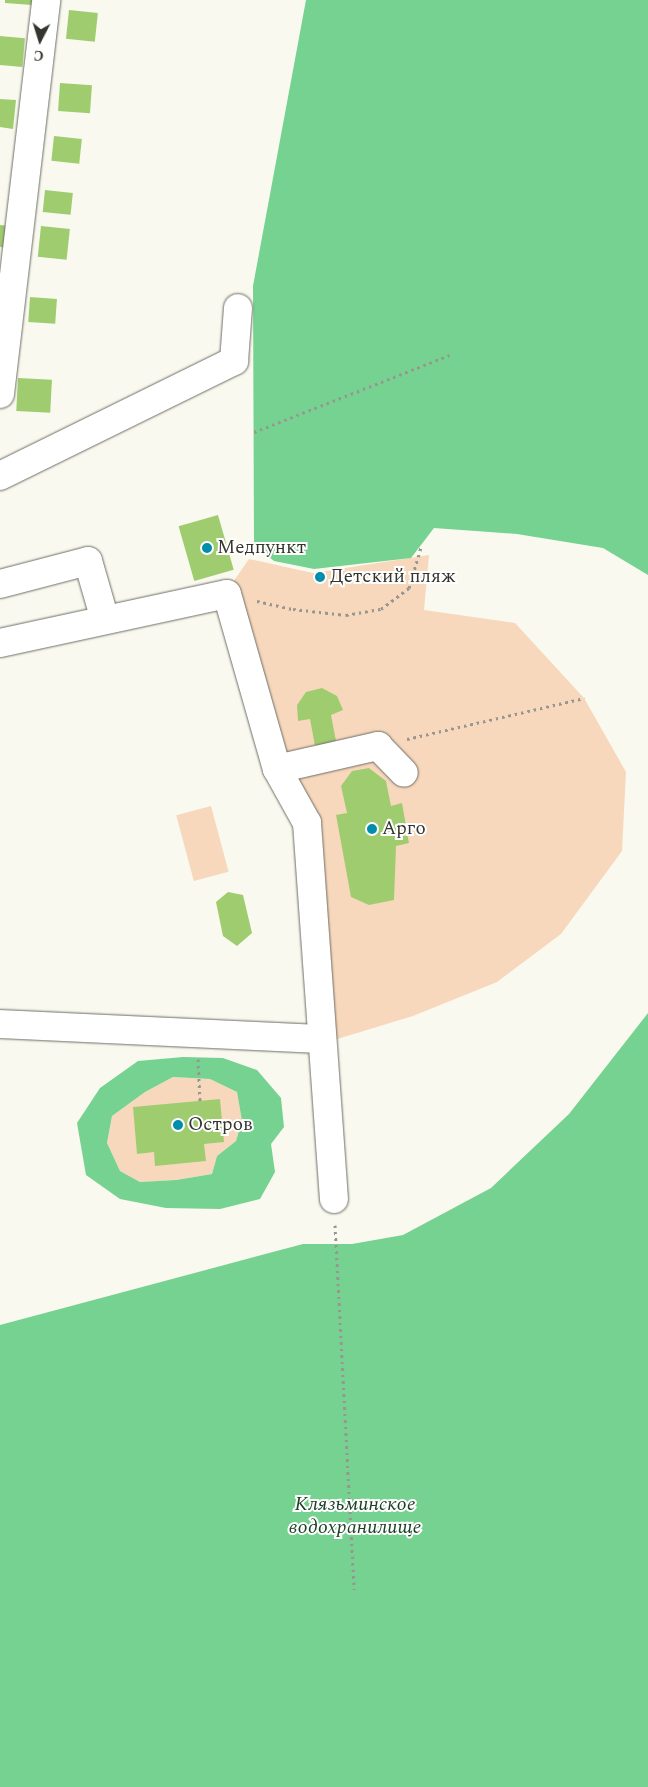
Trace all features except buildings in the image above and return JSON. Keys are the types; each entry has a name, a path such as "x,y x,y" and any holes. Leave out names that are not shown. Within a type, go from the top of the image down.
{"lane":[{"path":"0,394 46,0"},
{"path":"0,476 234,361 238,308"},
{"path":"0,584 88,561 105,620"},
{"path":"0,643 227,594 277,769 307,823 334,1199"},
{"path":"277,769 378,746 404,773"},
{"path":"0,1024 322,1038"}],"path":[{"path":"254,432 449,356"},
{"path":"227,594 293,609 346,615 381,609 409,588 421,547"},
{"path":"378,746 584,698"},
{"path":"198,1058 200,1101"},
{"path":"334,1199 354,1590"}],"shaded area":[{"path":"429,555 424,610 515,623 584,698 626,772 622,851 561,934 497,982 413,1016 334,1040 283,765 231,585 249,559 313,573"},
{"path":"211,806 229,872 194,881 176,815"},
{"path":"173,1077 210,1079 237,1092 242,1121 236,1141 217,1156 212,1174 176,1180 140,1182 120,1171 107,1143 112,1116 145,1092"}],"water":[{"path":"306,0 648,0 648,575 603,548 517,534 434,528 411,558 314,569 274,561 254,545 253,286"},
{"name":"Клязьминское водохранилище","path":"648,1013 648,1787 0,1787 0,1325 303,1244 352,1244 403,1235 491,1188 569,1114"},
{"path":"183,1057 223,1058 257,1070 281,1098 284,1127 271,1144 275,1172 260,1199 220,1209 166,1208 120,1199 86,1175 77,1123 100,1088 138,1061","holes":["173,1077 210,1079 237,1092 242,1121 236,1141 217,1156 212,1174 176,1180 140,1182 120,1171 107,1143 112,1116 145,1092"]}],"place":[{"name":"Медпункт","path":"207,548"},
{"name":"Детский пляж","path":"320,577"},
{"name":"Арго","path":"372,829"},
{"name":"Остров","path":"178,1125"}]}
